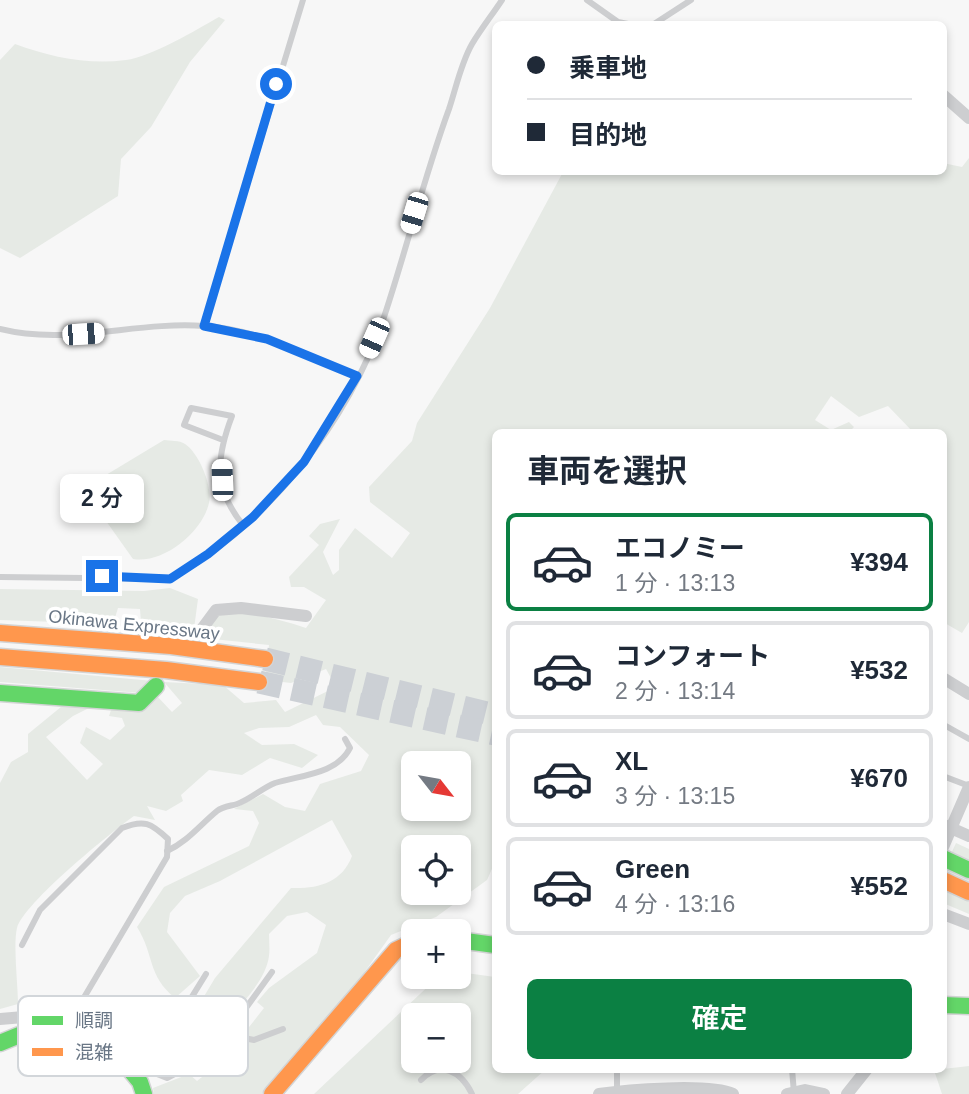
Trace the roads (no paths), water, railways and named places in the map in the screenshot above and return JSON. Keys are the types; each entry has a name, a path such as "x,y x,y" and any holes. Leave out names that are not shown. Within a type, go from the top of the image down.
{"main road":[{"name":"Okinawa Expressway","path":"0,633 171,646 265,660"},
{"path":"0,657 166,670 259,682"},
{"path":"0,693 139,703 156,686"},
{"path":"947,860 969,870"},
{"path":"947,882 969,892"},
{"path":"471,942 492,945"},
{"path":"272,1094 396,950 401,948"},
{"path":"947,1005 969,1006"},
{"path":"0,1043 18,1036"}],"street":[{"path":"947,99 969,118"},
{"path":"196,637 216,610 241,608 306,617"},
{"path":"947,680 969,694"},
{"path":"969,787 947,827 969,836"},
{"path":"947,916 969,924"},
{"path":"0,1019 18,1017"},
{"path":"847,1094 864,1073"},
{"path":"599,1094 617,1091 720,1090 733,1094"},
{"path":"791,1093 817,1091 824,1094"}],"lane":[{"path":"204,326 303,0"},
{"path":"0,577 170,579 193,566 243,525 304,462 357,376 383,319 430,160 471,46 502,0"},
{"path":"587,0 617,21"},
{"path":"659,21 691,0"},
{"path":"0,329 20,334 60,336 204,326 267,339 357,376"},
{"path":"223,440 184,425 191,408 232,416 223,440 220,447 226,499 243,525"},
{"path":"947,727 969,739"},
{"path":"167,851 180,846 220,809 239,803 274,784 308,777 322,768 336,765 350,748 345,739"},
{"path":"947,778 969,787"},
{"path":"22,945 40,911 122,828 139,822 152,823 168,839 167,851 84,996"},
{"path":"248,1003 272,972"},
{"path":"193,996 206,974"},
{"path":"248,1039 254,1040 283,1029"},
{"path":"421,1080 431,1070 442,1067 453,1073 472,1094"},
{"path":"617,1073 617,1091"},
{"path":"791,1093 792,1073"},
{"path":"144,1082 169,1076"}],"tunnel":[{"path":"265,659 492,714"},
{"path":"259,682 492,733"}]}
